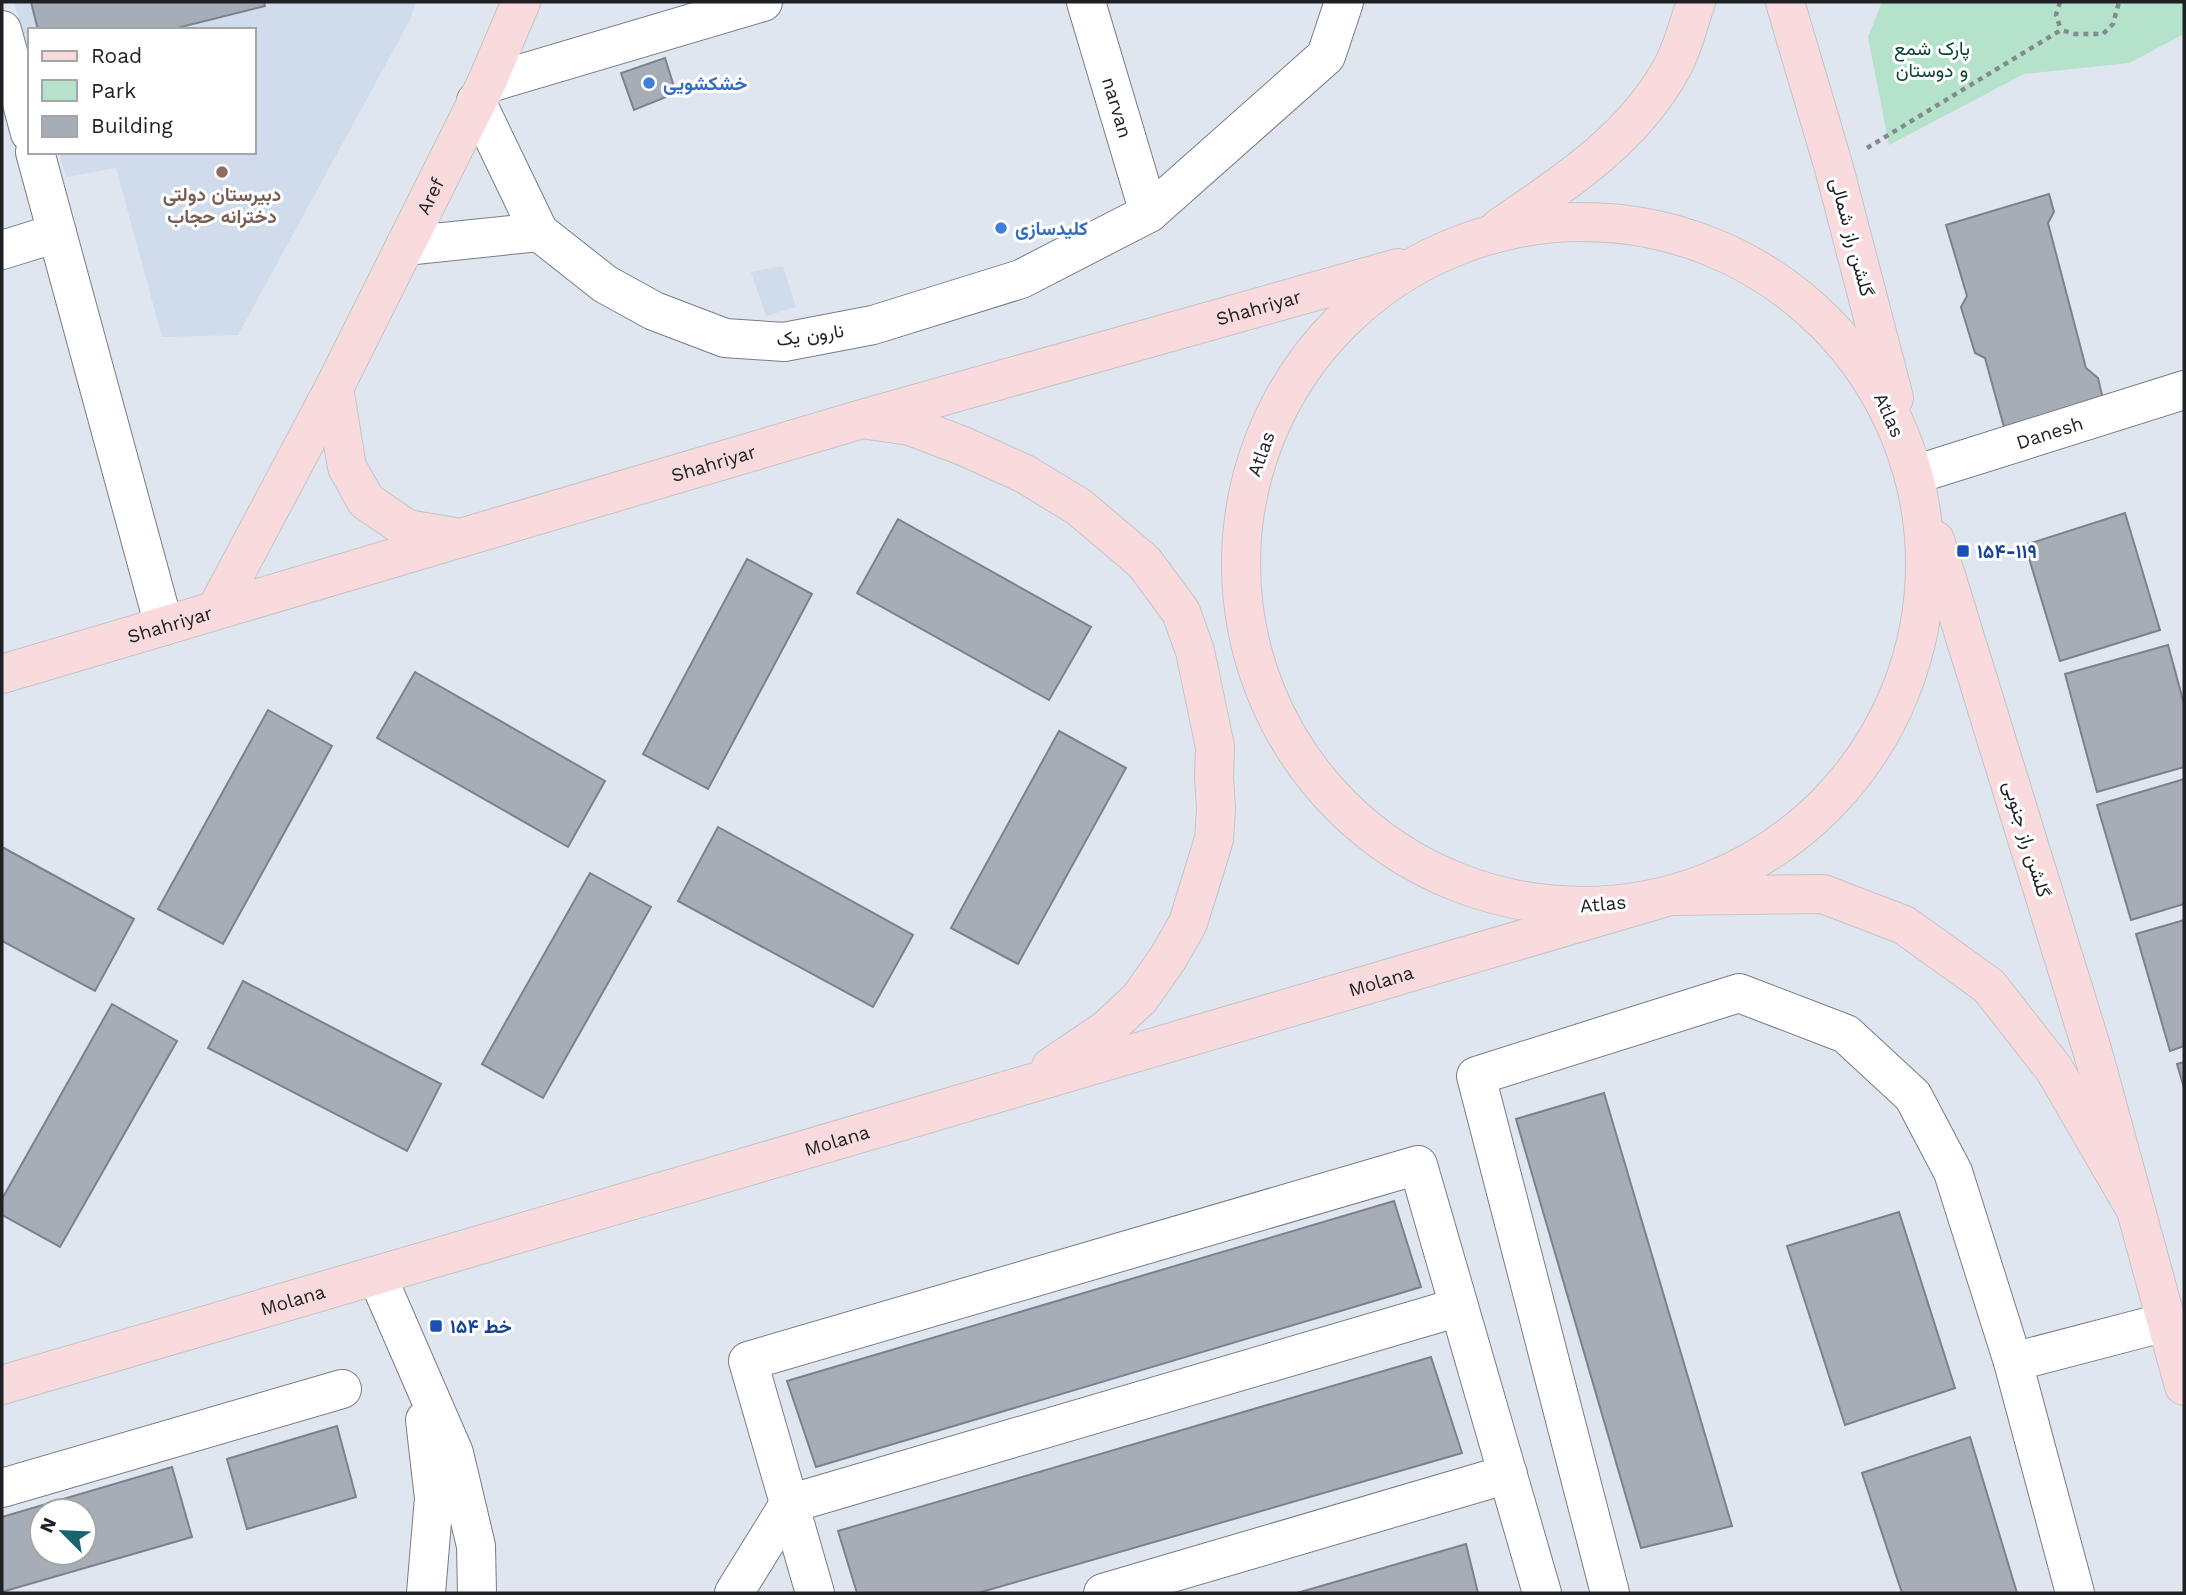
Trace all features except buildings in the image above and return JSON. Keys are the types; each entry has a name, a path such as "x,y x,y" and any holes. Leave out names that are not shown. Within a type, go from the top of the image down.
{"main road":[{"name":"Aref","path":"216,610 334,388 481,92 522,2"},
{"path":"1495,231 1586,168 1632,125 1670,72 1696,2"},
{"name":"گلشن راز شمالی","path":"1785,2 1834,169 1914,475"},
{"name":"Atlas","path":"1583,220 1672,231 1755,266 1826,320 1880,391 1914,475 1926,564 1923,589 1914,653 1879,736 1825,807 1753,861 1670,896 1582,908 1493,896 1410,862 1339,807 1285,736 1251,654 1239,564 1251,475 1286,392 1340,321 1412,266 1495,231 1583,220"},
{"name":"Shahriyar","path":"2,674 862,419 1427,259"},
{"path":"334,388 347,467 366,500 407,529 460,538"},
{"path":"862,419 910,426 964,446 1025,474 1079,507 1144,562 1161,583 1181,612 1202,678 1215,747 1216,809 1214,839 1188,923 1140,998 1107,1029 1023,1086"},
{"name":"گلشن راز جنوبی","path":"1914,475 2093,1053 2184,1386"},
{"name":"گلشن راز جنوبی","path":"1670,896 1824,894 1904,925 1989,986 2054,1069 2133,1205"},
{"name":"Molana","path":"2,1385 1670,896"}],"street":[{"path":"481,92 763,2"},
{"name":"narvan","path":"1086,2 1149,214"},
{"name":"نارون یک","path":"481,92 539,232 605,284 654,311 725,338 784,342 873,325 1021,279 1149,214 1326,56 1344,2"},
{"path":"2,30 28,126"},
{"path":"36,154 164,626"},
{"path":"405,246 539,232"},
{"path":"2,250 57,233"},
{"name":"Danesh","path":"1914,475 2184,390"},
{"path":"1610,1593 1476,1076 1739,993 1846,1034 1913,1096 1953,1172 2013,1362 2075,1593"},
{"path":"816,1593 748,1362 1418,1165 1542,1593"},
{"path":"377,1276 454,1453 476,1546 477,1593"},
{"path":"734,1593 789,1504 1459,1307"},
{"path":"2013,1362 2166,1322"},
{"path":"419,1373 434,1499 426,1593"},
{"path":"2,1488 342,1389"},
{"path":"1103,1593 1508,1475"}],"path":[{"path":"2060,2 2056,15 2061,30"},
{"path":"1834,169 1967,85 2061,30 2075,34 2103,34 2113,24 2119,2"}],"shaded area":[{"name":"دبیرستان دولتی دخترانه حجاب","path":"14,2 416,2 410,20 238,335 162,337 116,168 66,177 60,154 256,154 256,28 28,28 28,48"},
{"path":"783,266 796,307 766,316 751,272"}],"green space":[{"name":"پارک شمع و دوستان","path":"1882,2 2184,2 2184,34 2129,63 2024,74 1889,145 1868,37"}],"place":[{"name":"خشکشویی","path":"649,83"},
{"name":"دبیرستان دولتی دخترانه حجاب","path":"222,172"},
{"name":"کلیدسازی","path":"1001,228"},
{"name":"۱۵۴-۱۱۹","path":"1963,551"},
{"name":"خط ۱۵۴","path":"436,1326"}]}
